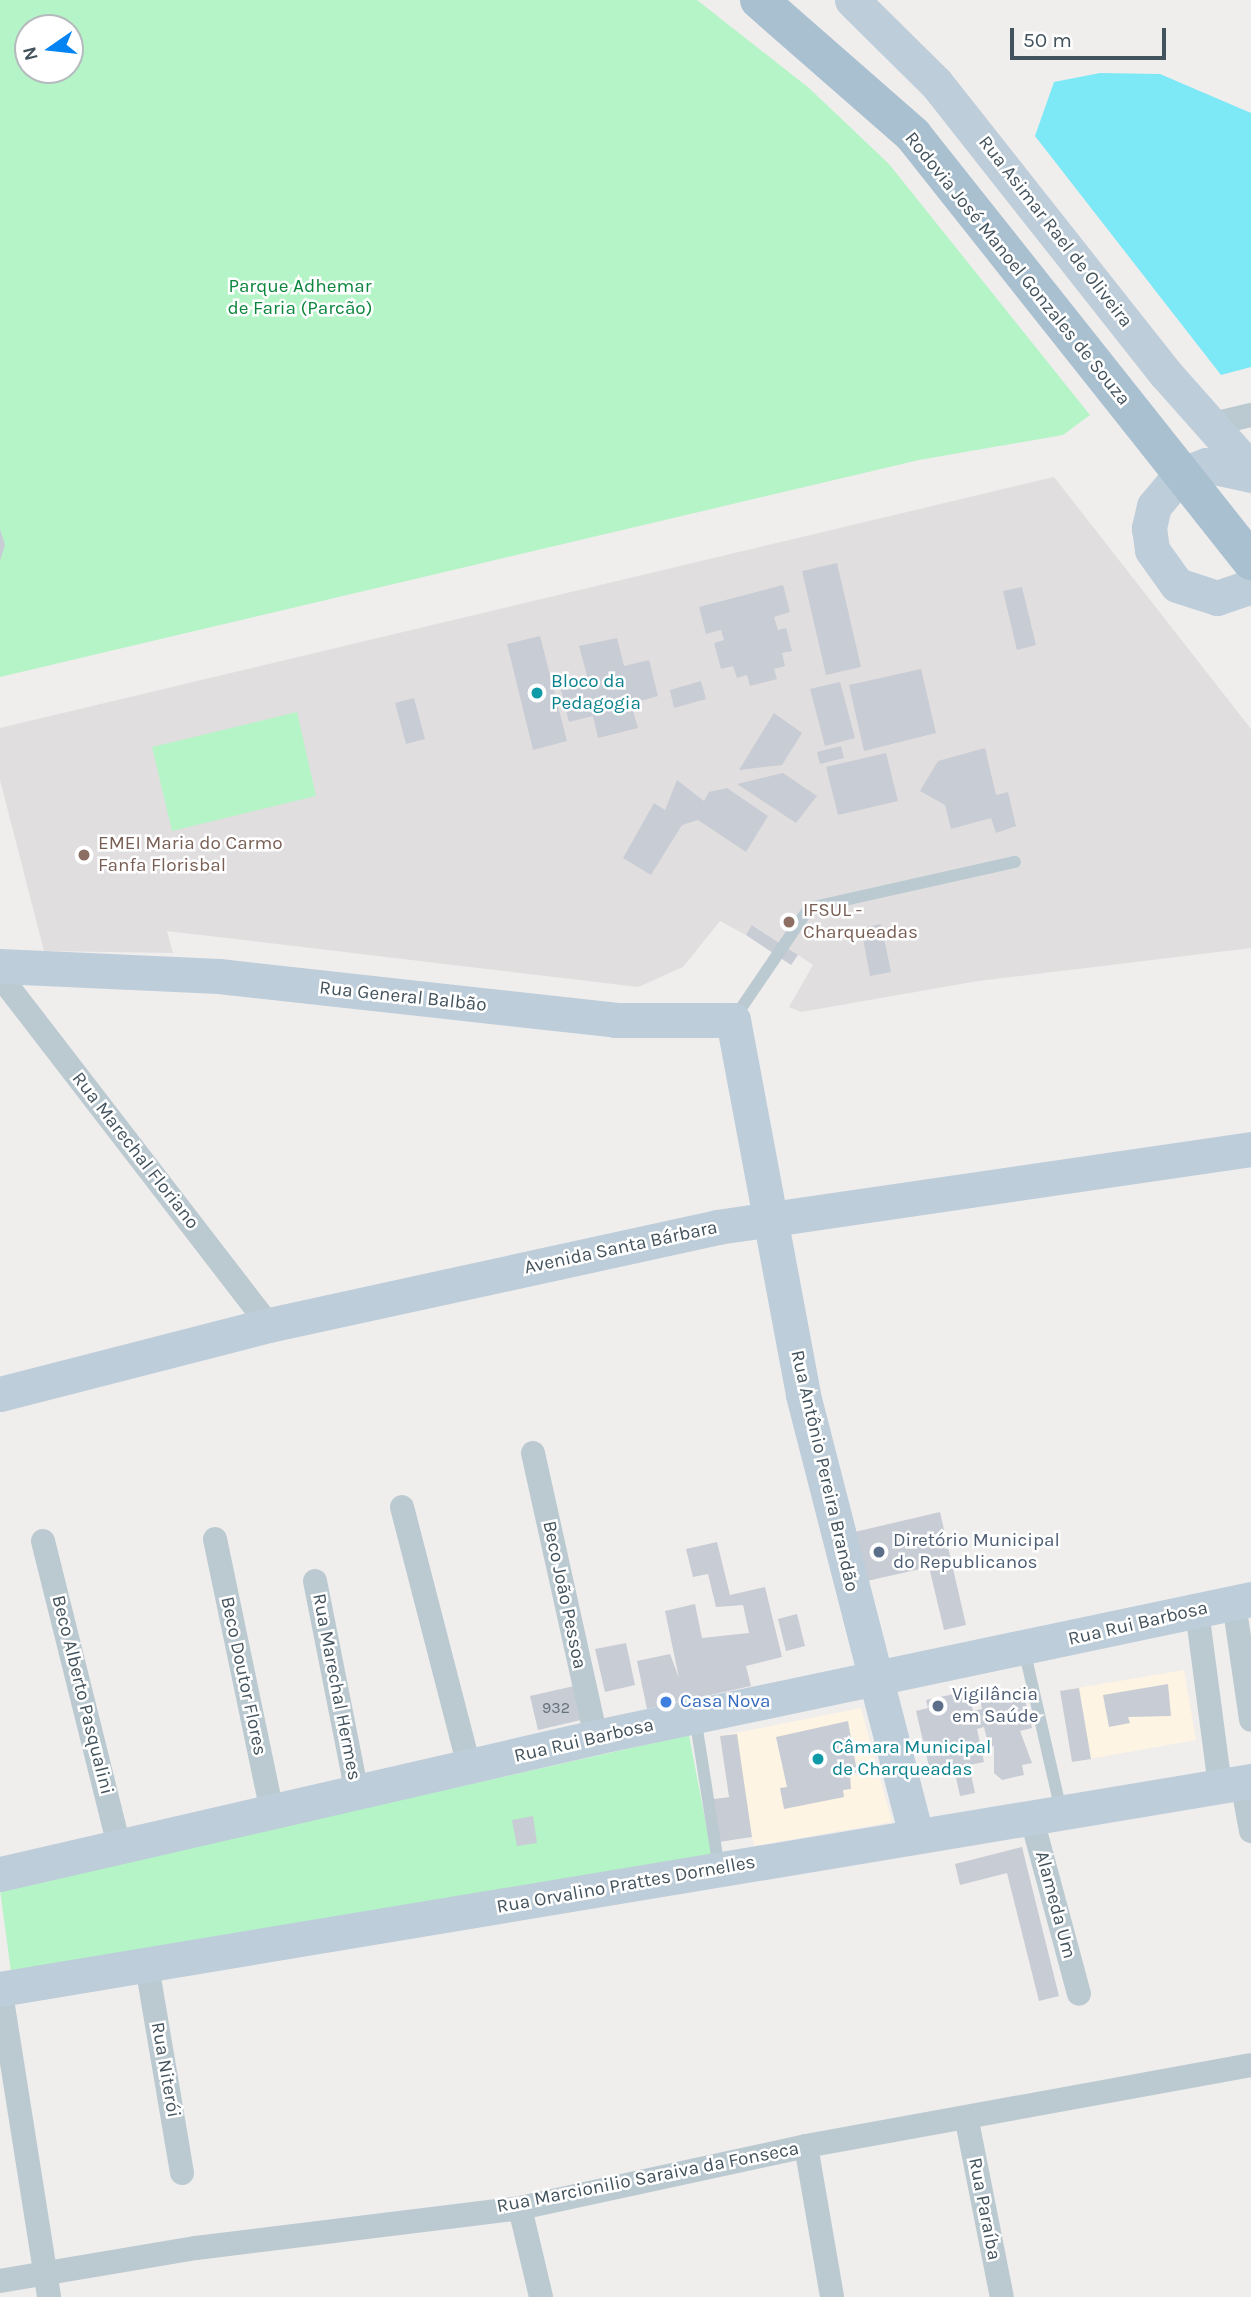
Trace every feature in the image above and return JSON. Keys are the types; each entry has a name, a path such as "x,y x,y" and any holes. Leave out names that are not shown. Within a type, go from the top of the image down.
{"main road":[{"name":"Rodovia José Manoel Gonzales de Souza","path":"759,0 913,135 1180,475 1251,561"}],"street":[{"name":"Rua Asimar Rael de Oliveira","path":"852,0 975,129 1209,425 1247,461"},
{"path":"1209,425 1251,415"},
{"path":"1247,461 1206,465 1180,475 1154,506 1149,528 1162,569 1196,594 1217,598 1251,586"},
{"name":"Rua General Balbão","path":"0,966 219,976 615,1020 733,1020"},
{"name":"Rua Marechal Floriano","path":"0,976 269,1325"},
{"name":"Rua Antônio Pereira Brandão","path":"733,1020 773,1217 803,1395 916,1836"},
{"name":"Avenida Santa Bárbara","path":"0,1394 269,1325 773,1217 1251,1149"},
{"name":"Beco João Pessoa","path":"533,1453 596,1737"},
{"path":"402,1507 469,1767"},
{"name":"Beco Doutor Flores","path":"215,1539 272,1812"},
{"name":"Beco Alberto Pasqualini","path":"43,1541 120,1849"},
{"name":"Rua Marechal Hermes","path":"315,1581 357,1793"},
{"path":"1243,1601 1251,1720"},
{"name":"Rua Rui Barbosa","path":"0,1874 120,1849 596,1737 1243,1601"},
{"path":"1197,1611 1251,1831"},
{"name":"Rua Orvalino Prattes Dornelles","path":"0,1988 147,1966 1046,1813 1238,1783"},
{"name":"Alameda Um","path":"1046,1813 1079,1994"},
{"name":"Rua Niterói","path":"147,1966 183,2173"},
{"path":"0,1988 49,2297"},
{"name":"Rua Marcionilio Saraiva da Fonseca","path":"0,2281 45,2272 520,2207 806,2146 967,2121 1251,2065"},
{"name":"Rua Paraíba","path":"967,2121 1002,2297"},
{"path":"806,2146 832,2297"},
{"path":"520,2207 541,2297"}],"lane":[{"path":"733,1020 809,908 1014,862"},
{"path":"1024,1649 1046,1813"},
{"path":"695,1717 719,1869"}],"shaded area":[{"path":"1054,477 1251,729 1251,948 978,981 801,1012 789,1007 813,965 753,925 746,935 720,921 683,967 638,987 167,931 173,953 44,951 0,780 0,728"},
{"path":"1184,1670 1196,1740 1072,1762 1060,1691"},
{"name":"Câmara Municipal de Charqueadas","path":"861,1708 892,1822 754,1846 752,1837 719,1842 713,1799 729,1796 720,1736"}],"green space":[{"name":"Parque Adhemar de Faria (Parcão)","path":"0,0 697,0 809,88 889,164 1090,415 1063,435 919,460 0,677"},
{"path":"297,712 316,796 172,831 152,747"},
{"path":"689,1735 713,1861 12,1979 0,1890"}],"water":[{"path":"1100,73 1160,74 1251,113 1251,367 1221,375 1035,136 1054,82"}],"building":[{"path":"0,529 5,545 0,561"},
{"path":"837,563 861,667 826,675 802,571"},
{"path":"783,585 790,612 774,617 778,630 786,628 792,651 782,653 785,666 774,669 777,679 750,686 747,675 737,678 733,666 721,669 714,643 724,640 721,630 706,634 699,607"},
{"path":"1022,587 1036,645 1017,650 1003,591"},
{"name":"Bloco da Pedagogia","path":"540,636 567,741 533,750 507,644"},
{"path":"617,638 624,666 649,660 658,696 637,702 624,694 621,704 633,711 638,728 598,738 593,716 569,722 559,682 587,675 579,646"},
{"path":"921,669 936,733 864,751 849,685"},
{"path":"701,681 706,699 674,708 670,690"},
{"path":"840,682 855,738 825,746 810,689"},
{"path":"414,698 425,739 406,744 395,703"},
{"path":"774,713 802,733 782,765 739,770"},
{"path":"841,746 844,758 820,764 817,752"},
{"path":"985,748 996,795 1008,792 1016,826 996,833 991,818 951,829 945,805 920,791 938,761"},
{"path":"886,753 898,801 838,815 826,767"},
{"path":"783,773 817,796 796,823 737,784"},
{"path":"677,780 704,801 709,792 727,788 768,816 746,852 698,820 682,825 651,875 623,858 654,803 665,810"},
{"path":"881,924 891,972 870,976 861,928"},
{"path":"752,925 798,955 791,965 746,935"},
{"path":"940,1512 966,1625 944,1630 929,1567 858,1583 846,1534"},
{"path":"717,1542 730,1595 765,1587 782,1657 746,1666 751,1686 647,1709 637,1661 670,1654 679,1678 665,1611 695,1604 702,1638 749,1633 743,1605 716,1607 708,1574 693,1577 686,1549"},
{"path":"797,1614 805,1646 786,1651 778,1619"},
{"path":"626,1643 635,1685 605,1692 595,1649"},
{"path":"1168,1684 1171,1716 1128,1717 1130,1723 1109,1727 1103,1695"},
{"path":"574,1686 581,1720 538,1730 530,1696"},
{"path":"1022,1688 1032,1728 1020,1731 1032,1763 1022,1765 1024,1775 1002,1780 994,1773 994,1746 989,1748 984,1727 977,1729 984,1762 969,1765 975,1793 960,1796 954,1769 931,1775 916,1711 928,1708 926,1700 968,1691 973,1711 982,1709 980,1698"},
{"path":"1079,1688 1091,1759 1072,1762 1060,1691"},
{"name":"Câmara Municipal de Charqueadas","path":"848,1721 857,1772 850,1774 851,1789 843,1790 844,1797 784,1809 780,1788 787,1787 776,1737"},
{"path":"737,1734 752,1837 719,1842 713,1799 729,1797 720,1736"},
{"path":"533,1816 537,1843 517,1846 512,1820"},
{"path":"1022,1847 1059,1996 1039,2001 1007,1873 960,1885 955,1864"}],"place":[{"name":"Bloco da Pedagogia","path":"537,693"},
{"name":"EMEI Maria do Carmo Fanfa Florisbal","path":"84,855"},
{"name":"IFSUL - Charqueadas","path":"789,922"},
{"name":"Diretório Municipal do Republicanos","path":"879,1552"},
{"name":"Casa Nova","path":"666,1702"},
{"name":"Vigilância em Saúde","path":"938,1706"},
{"name":"Câmara Municipal de Charqueadas","path":"818,1759"}]}
